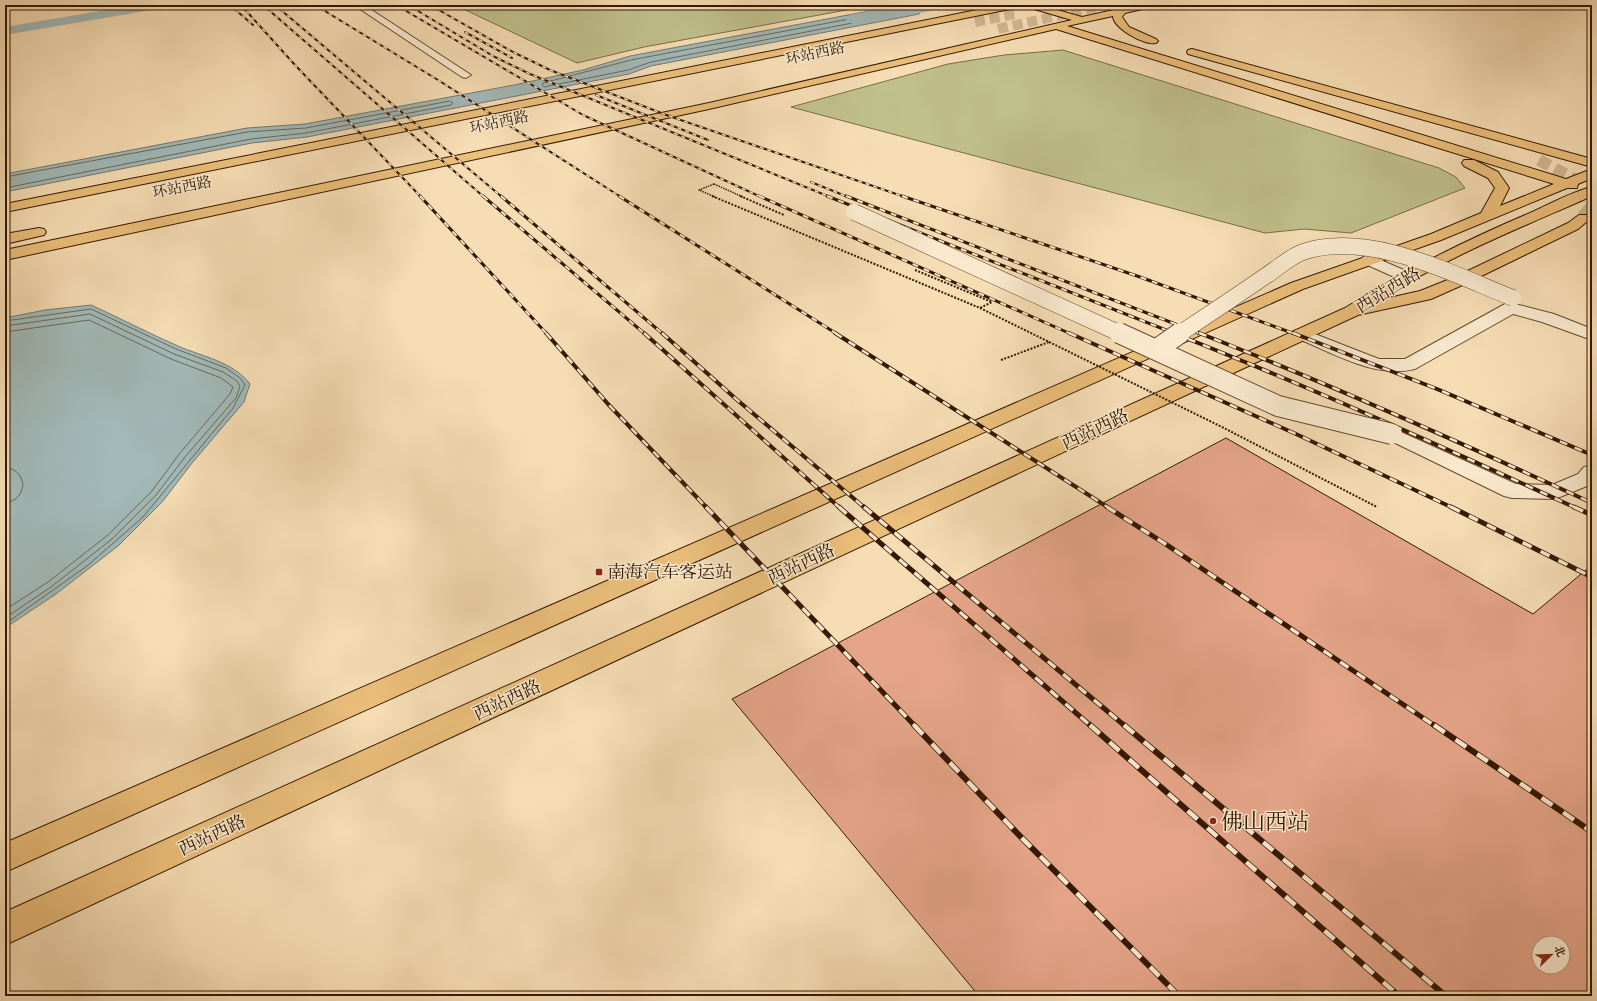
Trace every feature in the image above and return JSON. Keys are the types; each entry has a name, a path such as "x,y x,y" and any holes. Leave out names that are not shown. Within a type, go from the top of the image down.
{"main road":[{"path":"950,18 958,13 963,5"},
{"path":"1030,5 1166,44"},
{"path":"1061,5 1084,11 1114,10 1148,5"},
{"path":"5,208 950,18 992,7 1017,10"},
{"path":"1098,7 1114,10 1123,26 1153,41"},
{"path":"5,255 709,106 994,30 1011,31 1055,26 1114,10"},
{"path":"950,18 994,30 1062,36 1118,45"},
{"path":"1033,19 1566,184"},
{"name":"环站西路","path":"120,197 674,82 975,22"},
{"name":"环站西路","path":"309,178 696,97 994,30"},
{"path":"1178,48 1592,163"},
{"path":"1191,52 1257,75 1476,138 1539,160"},
{"path":"1347,115 1457,158 1493,175 1502,188 1487,216"},
{"path":"1504,138 1578,147"},
{"name":"西站西路","path":"5,858 1297,286 1436,237 1566,184 1592,185"},
{"name":"西站西路","path":"5,930 1351,312 1386,288 1592,185"},
{"path":"1351,312 1425,295 1502,261 1584,218"},
{"path":"5,239 52,230"}],"street":[{"path":"358,5 466,75"},
{"path":"854,212 1278,406 1392,434 1512,491 1556,492 1586,479 1592,472"},
{"path":"1160,347 1302,252 1324,247 1348,246 1382,251 1417,261 1592,330"},
{"path":"1369,260 1407,277"},
{"path":"1302,334 1376,364 1408,365 1511,308 1548,318 1592,335"}],"path":[{"path":"784,216 714,184 699,190 980,308 1222,427 1377,507"},
{"path":"915,270 992,302 980,308"},
{"path":"1001,360 1049,342"}],"green space":[{"path":"455,5 874,5 644,47 577,63"},
{"path":"1063,50 1439,168 1456,177 1465,188 1351,233 1304,229 1265,233 791,107 948,64 1004,55"}],"water":[{"path":"896,6 924,6 919,14 651,66 629,74 307,137 252,143 5,192 5,174 247,128 305,124 514,85 583,70 630,56"},
{"path":"91,305 178,346 217,360 235,370 250,384 244,402 192,463 163,501 118,546 56,594 5,628 5,489 9,485 5,481 5,318 45,310"}],"building":[{"name":"佛山西站","path":"1226,438 1533,614 1592,565 1592,996 979,996 732,699"}],"waterway":[{"path":"5,31 157,5"},
{"path":"857,19 930,5"}],"tunnel":[{"path":"998,29 1098,7"},
{"path":"975,22 1015,14"},
{"path":"1539,160 1574,179 1592,195"},
{"path":"1584,218 1592,209"}],"railway":[{"path":"230,5 253,25"},
{"path":"241,5 295,65 421,197"},
{"path":"263,5 484,197"},
{"path":"275,5 502,197"},
{"path":"315,5 438,80 621,197"},
{"path":"396,5 583,115 761,197"},
{"path":"408,5 493,56 530,74 830,197"},
{"path":"430,5 513,52 550,70 669,116 905,197"},
{"path":"465,32 512,58"},
{"path":"596,95 708,140"},
{"path":"811,182 848,197"},
{"path":"420,196 547,334"},
{"path":"483,196 645,334"},
{"path":"501,196 663,334"},
{"path":"619,196 837,334"},
{"path":"759,196 1071,334"},
{"path":"827,196 1176,334"},
{"path":"846,196 1201,334"},
{"path":"902,196 1140,277 1295,334"},
{"path":"546,333 608,404 707,508"},
{"path":"644,333 840,508"},
{"path":"662,333 736,399 865,508"},
{"path":"835,333 1109,508"},
{"path":"1069,333 1296,434 1453,508"},
{"path":"1173,333 1376,418 1576,508"},
{"path":"1199,333 1397,415 1592,503"},
{"path":"1293,333 1437,389 1592,455"},
{"path":"706,507 915,726"},
{"path":"839,507 1091,726"},
{"path":"864,507 1125,726"},
{"path":"1107,507 1167,545 1435,726"},
{"path":"1451,507 1592,577"},
{"path":"1574,507 1592,515"},
{"path":"914,725 1017,833 1179,996"},
{"path":"1090,725 1399,996"},
{"path":"1124,725 1446,996"},
{"path":"1434,725 1592,832"}],"place":[{"name":"南海汽车客运站","path":"599,572"},
{"name":"佛山西站","path":"1213,821"}]}
